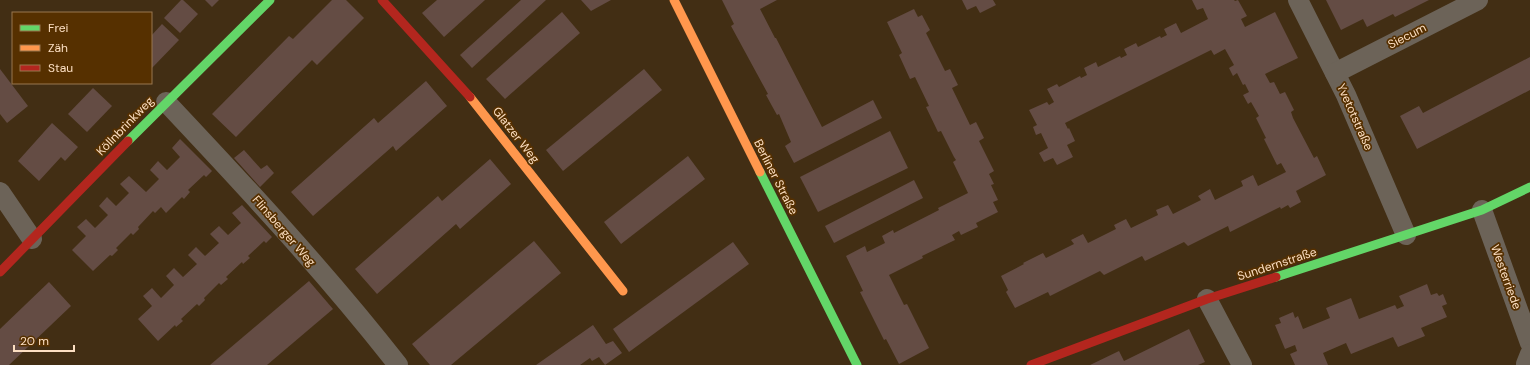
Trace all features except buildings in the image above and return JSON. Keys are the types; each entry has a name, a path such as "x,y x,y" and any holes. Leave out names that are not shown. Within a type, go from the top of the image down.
{"street":[{"name":"Köllnbrinkweg","path":"0,272 166,102 270,0"},
{"name":"Glatzer Weg","path":"382,0 473,101 624,291"},
{"name":"Berliner Straße","path":"674,0 857,365"},
{"name":"Yvetotstraße","path":"1298,0 1346,95 1406,235"},
{"name":"Siecum","path":"1335,73 1478,0"},
{"name":"Flinsberger Weg","path":"166,102 247,188 375,336 398,365"},
{"name":"Sundernstraße","path":"1031,365 1207,299 1482,210 1530,187"},
{"path":"0,192 32,239"},
{"name":"Westerriede","path":"1482,210 1530,343"},
{"path":"1207,299 1242,365"}],"traffic: fast":[{"path":"128,141 270,0"},
{"path":"760,172 857,365"},
{"path":"1276,277 1482,210 1530,187"}],"traffic: slow":[{"path":"674,0 760,172"},
{"path":"470,97 623,291"}],"traffic: jam":[{"path":"382,0 470,97"},
{"path":"0,272 128,141"},
{"path":"1031,365 1207,299 1276,277"}]}
